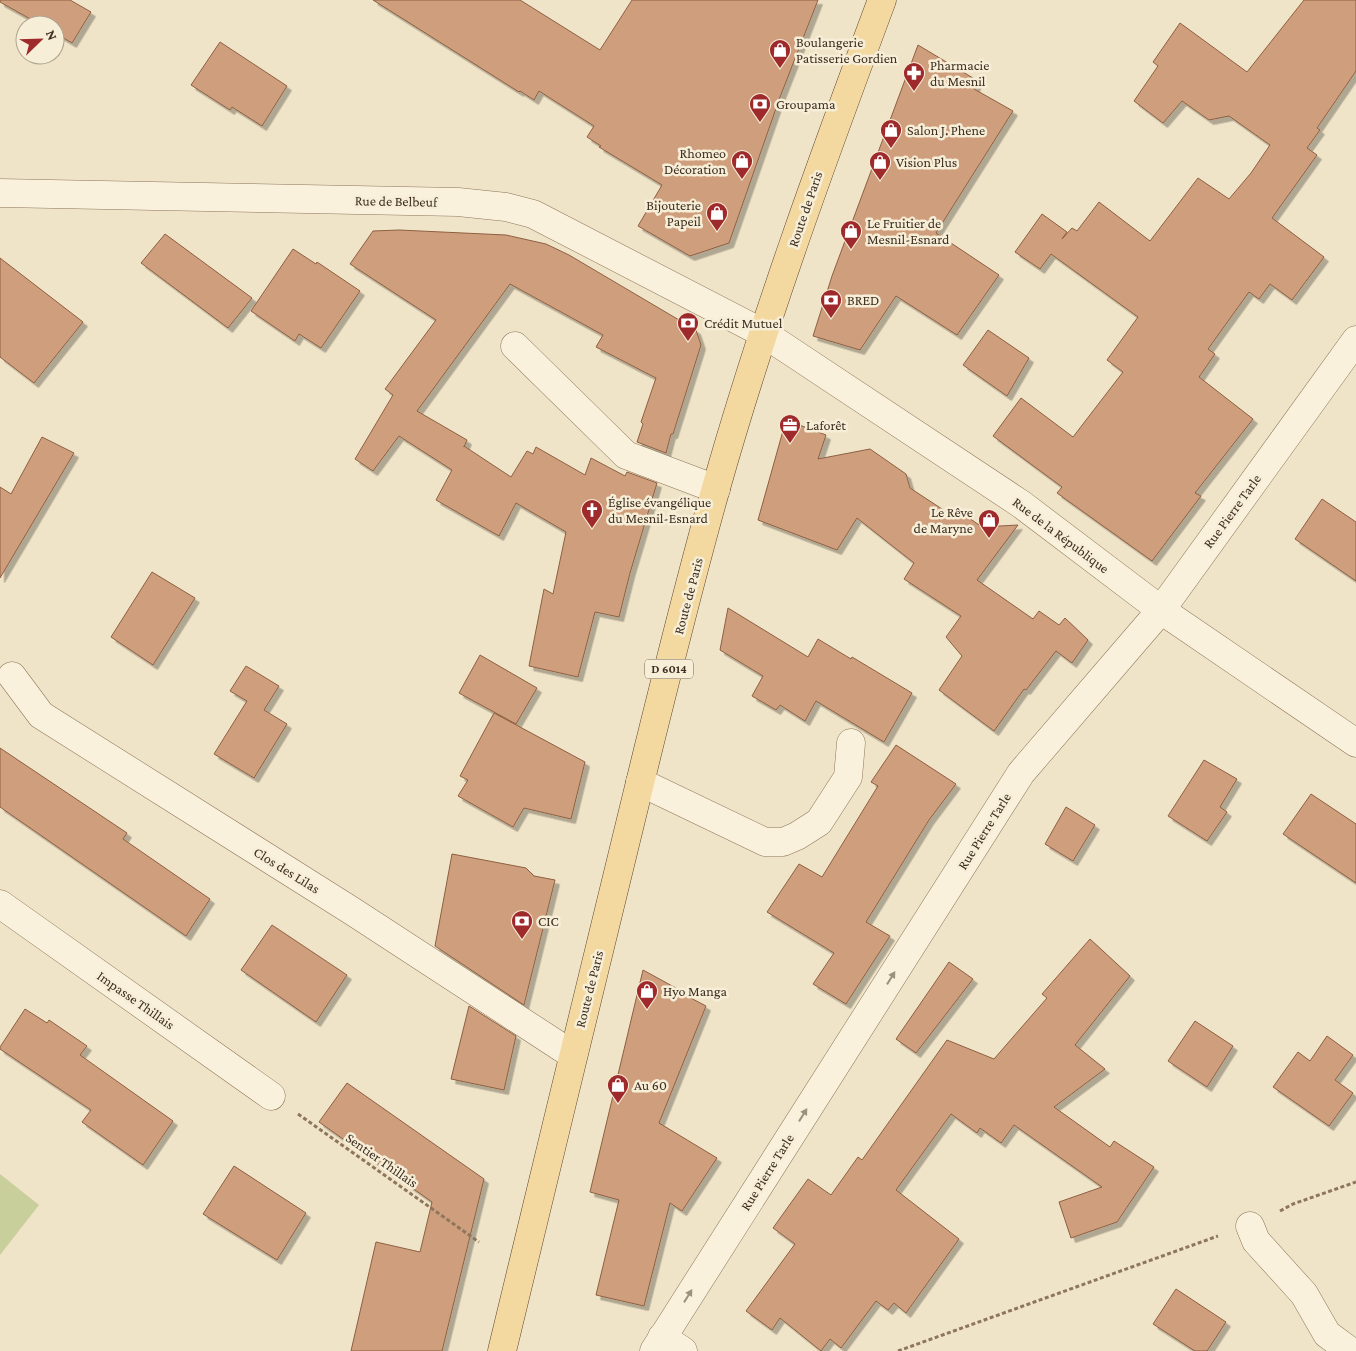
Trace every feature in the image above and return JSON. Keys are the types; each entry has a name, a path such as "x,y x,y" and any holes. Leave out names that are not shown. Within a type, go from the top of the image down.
{"main road":[{"name":"Route de Paris","path":"502,1351 640,782 716,489 763,333 816,177 882,0"}],"street":[{"name":"Rue de Belbeuf","path":"0,193 458,202 506,207 533,214 763,333"},
{"name":"Rue de la République","path":"763,333 1021,504 1161,610 1356,743"},
{"name":"Rue Pierre Tarle","path":"666,1346 1021,773 1161,610 1356,340"},
{"path":"515,346 626,455 716,489"},
{"name":"Clos des Lilas","path":"12,676 41,715 352,911 573,1055"},
{"path":"640,782 765,842 783,842 797,836 819,822 848,777 851,743"},
{"name":"Impasse Thillais","path":"0,904 271,1096"},
{"path":"1250,1226 1256,1241 1304,1294 1327,1334 1350,1351"}],"path":[{"name":"Sentier Thillais","path":"271,1096 479,1242"},
{"path":"898,1351 1199,1242 1250,1226 1293,1204 1356,1182"}],"green space":[{"path":"0,1174 39,1205 0,1255"}],"building":[{"path":"0,0 70,0 91,12 72,43 65,39 65,15 23,15 0,2"},
{"path":"373,0 520,0 600,50 632,0 818,0 780,97 729,243 690,256 638,226 662,185 599,147 601,146 587,137 594,126 539,91 534,100 519,92"},
{"path":"1304,0 1356,0 1356,71 1317,128 1320,130 1307,148 1317,155 1272,218 1324,257 1292,300 1270,284 1259,299 1249,292 1208,349 1215,354 1199,377 1253,419 1195,493 1201,496 1152,561 1057,493 1062,487 993,436 1021,398 1073,437 1123,372 1107,360 1138,317 1051,254 1040,269 1015,252 1042,214 1067,232 1062,239 1072,228 1077,231 1099,202 1150,241 1198,178 1229,199 1251,173 1270,145 1229,116 1209,120 1182,101 1163,123 1134,101 1158,66 1153,62 1180,23 1247,72"},
{"path":"220,42 287,86 262,126 232,107 230,110 191,85"},
{"path":"918,45 978,81 974,89 1013,111 936,233 999,275 957,335 896,296 860,350 813,336 832,276"},
{"path":"399,230 506,235 546,244 569,255 696,330 701,345 666,453 637,442 643,424 641,422 656,378 596,347 603,335 510,284 417,411 467,440 464,446 511,477 527,451 533,454 536,447 585,475 591,458 625,476 627,472 657,483 619,617 595,612 578,677 529,666 544,589 553,594 566,532 516,503 499,536 436,500 452,470 399,436 373,471 355,459 393,395 385,389 436,320 350,264 373,231"},
{"path":"165,234 252,298 228,328 141,263"},
{"path":"293,249 316,264 317,262 360,291 321,348 299,334 295,341 251,311"},
{"path":"0,258 83,322 34,383 0,357"},
{"path":"988,330 1029,358 1007,396 963,365"},
{"path":"786,420 826,435 818,459 870,449 906,474 910,488 945,511 956,509 982,527 1018,525 977,580 1033,619 1039,611 1059,625 1065,618 1088,640 1072,663 1056,651 1026,690 1024,689 994,731 939,690 962,656 946,637 961,616 904,579 914,563 857,518 837,550 758,520"},
{"path":"42,437 74,453 0,578 0,487 11,494"},
{"path":"1322,499 1356,522 1356,581 1295,539"},
{"path":"152,572 195,598 153,665 111,637"},
{"path":"728,608 808,657 818,639 912,693 884,742 816,701 805,721 780,705 776,710 752,696 763,676 720,650"},
{"path":"480,655 537,688 516,724 459,693"},
{"path":"246,666 279,686 264,710 287,724 254,778 214,754 247,701 230,691"},
{"path":"494,713 585,762 571,819 524,808 513,827 458,796 468,780 460,776"},
{"path":"896,745 956,784 929,820 866,922 890,936 846,1004 813,984 834,953 767,912 799,864 822,877 878,786 871,782"},
{"path":"0,748 127,833 123,839 210,899 186,936 0,807"},
{"path":"1204,760 1237,779 1220,807 1227,812 1207,841 1168,816"},
{"path":"1311,794 1356,824 1356,883 1283,834"},
{"path":"1066,807 1095,825 1073,861 1045,844"},
{"path":"452,854 526,868 534,876 555,880 524,1005 435,946"},
{"path":"272,925 347,975 316,1022 241,970"},
{"path":"1090,939 1130,976 1075,1045 1105,1069 1054,1107 1110,1147 1114,1141 1154,1167 1117,1222 1071,1238 1059,1202 1102,1187 1014,1125 1001,1143 980,1128 977,1133 951,1114 896,1190 959,1239 906,1313 894,1303 888,1310 876,1301 841,1348 830,1339 821,1351 780,1318 772,1330 746,1311 795,1244 773,1228 808,1179 831,1195 858,1157 862,1160 947,1040 994,1059 1047,998 1042,994"},
{"path":"949,962 973,979 916,1053 896,1039"},
{"path":"643,970 706,1006 659,1123 717,1158 682,1211 670,1203 644,1306 596,1295 619,1200 590,1192"},
{"path":"469,1006 516,1036 504,1090 451,1079"},
{"path":"25,1009 47,1023 49,1020 87,1046 80,1055 173,1121 143,1165 82,1122 91,1110 0,1049"},
{"path":"1195,1021 1233,1046 1207,1087 1168,1061"},
{"path":"1327,1036 1353,1055 1335,1080 1353,1093 1329,1126 1273,1087 1298,1052 1310,1061"},
{"path":"347,1083 484,1179 442,1351 351,1351 376,1242 420,1252 432,1202 319,1122"},
{"path":"234,1166 306,1213 277,1260 203,1214"},
{"path":"1176,1289 1226,1322 1207,1351 1195,1351 1153,1324"}],"place":[{"name":"Boulangerie Patisserie Gordien","path":"780,69"},
{"name":"Pharmacie du Mesnil","path":"914,92"},
{"name":"Groupama","path":"760,123"},
{"name":"Salon J. Phene","path":"891,149"},
{"name":"Rhomeo Décoration","path":"742,180"},
{"name":"Vision Plus","path":"880,181"},
{"name":"Bijouterie Papeil","path":"717,232"},
{"name":"Le Fruitier de Mesnil-Esnard","path":"851,250"},
{"name":"BRED","path":"831,319"},
{"name":"Crédit Mutuel","path":"688,342"},
{"name":"Laforêt","path":"790,444"},
{"name":"Église évangélique du Mesnil-Esnard","path":"592,529"},
{"name":"Le Rêve de Maryne","path":"989,539"},
{"name":"CIC","path":"522,940"},
{"name":"Hyo Manga","path":"647,1010"},
{"name":"Au 60","path":"618,1104"}]}
